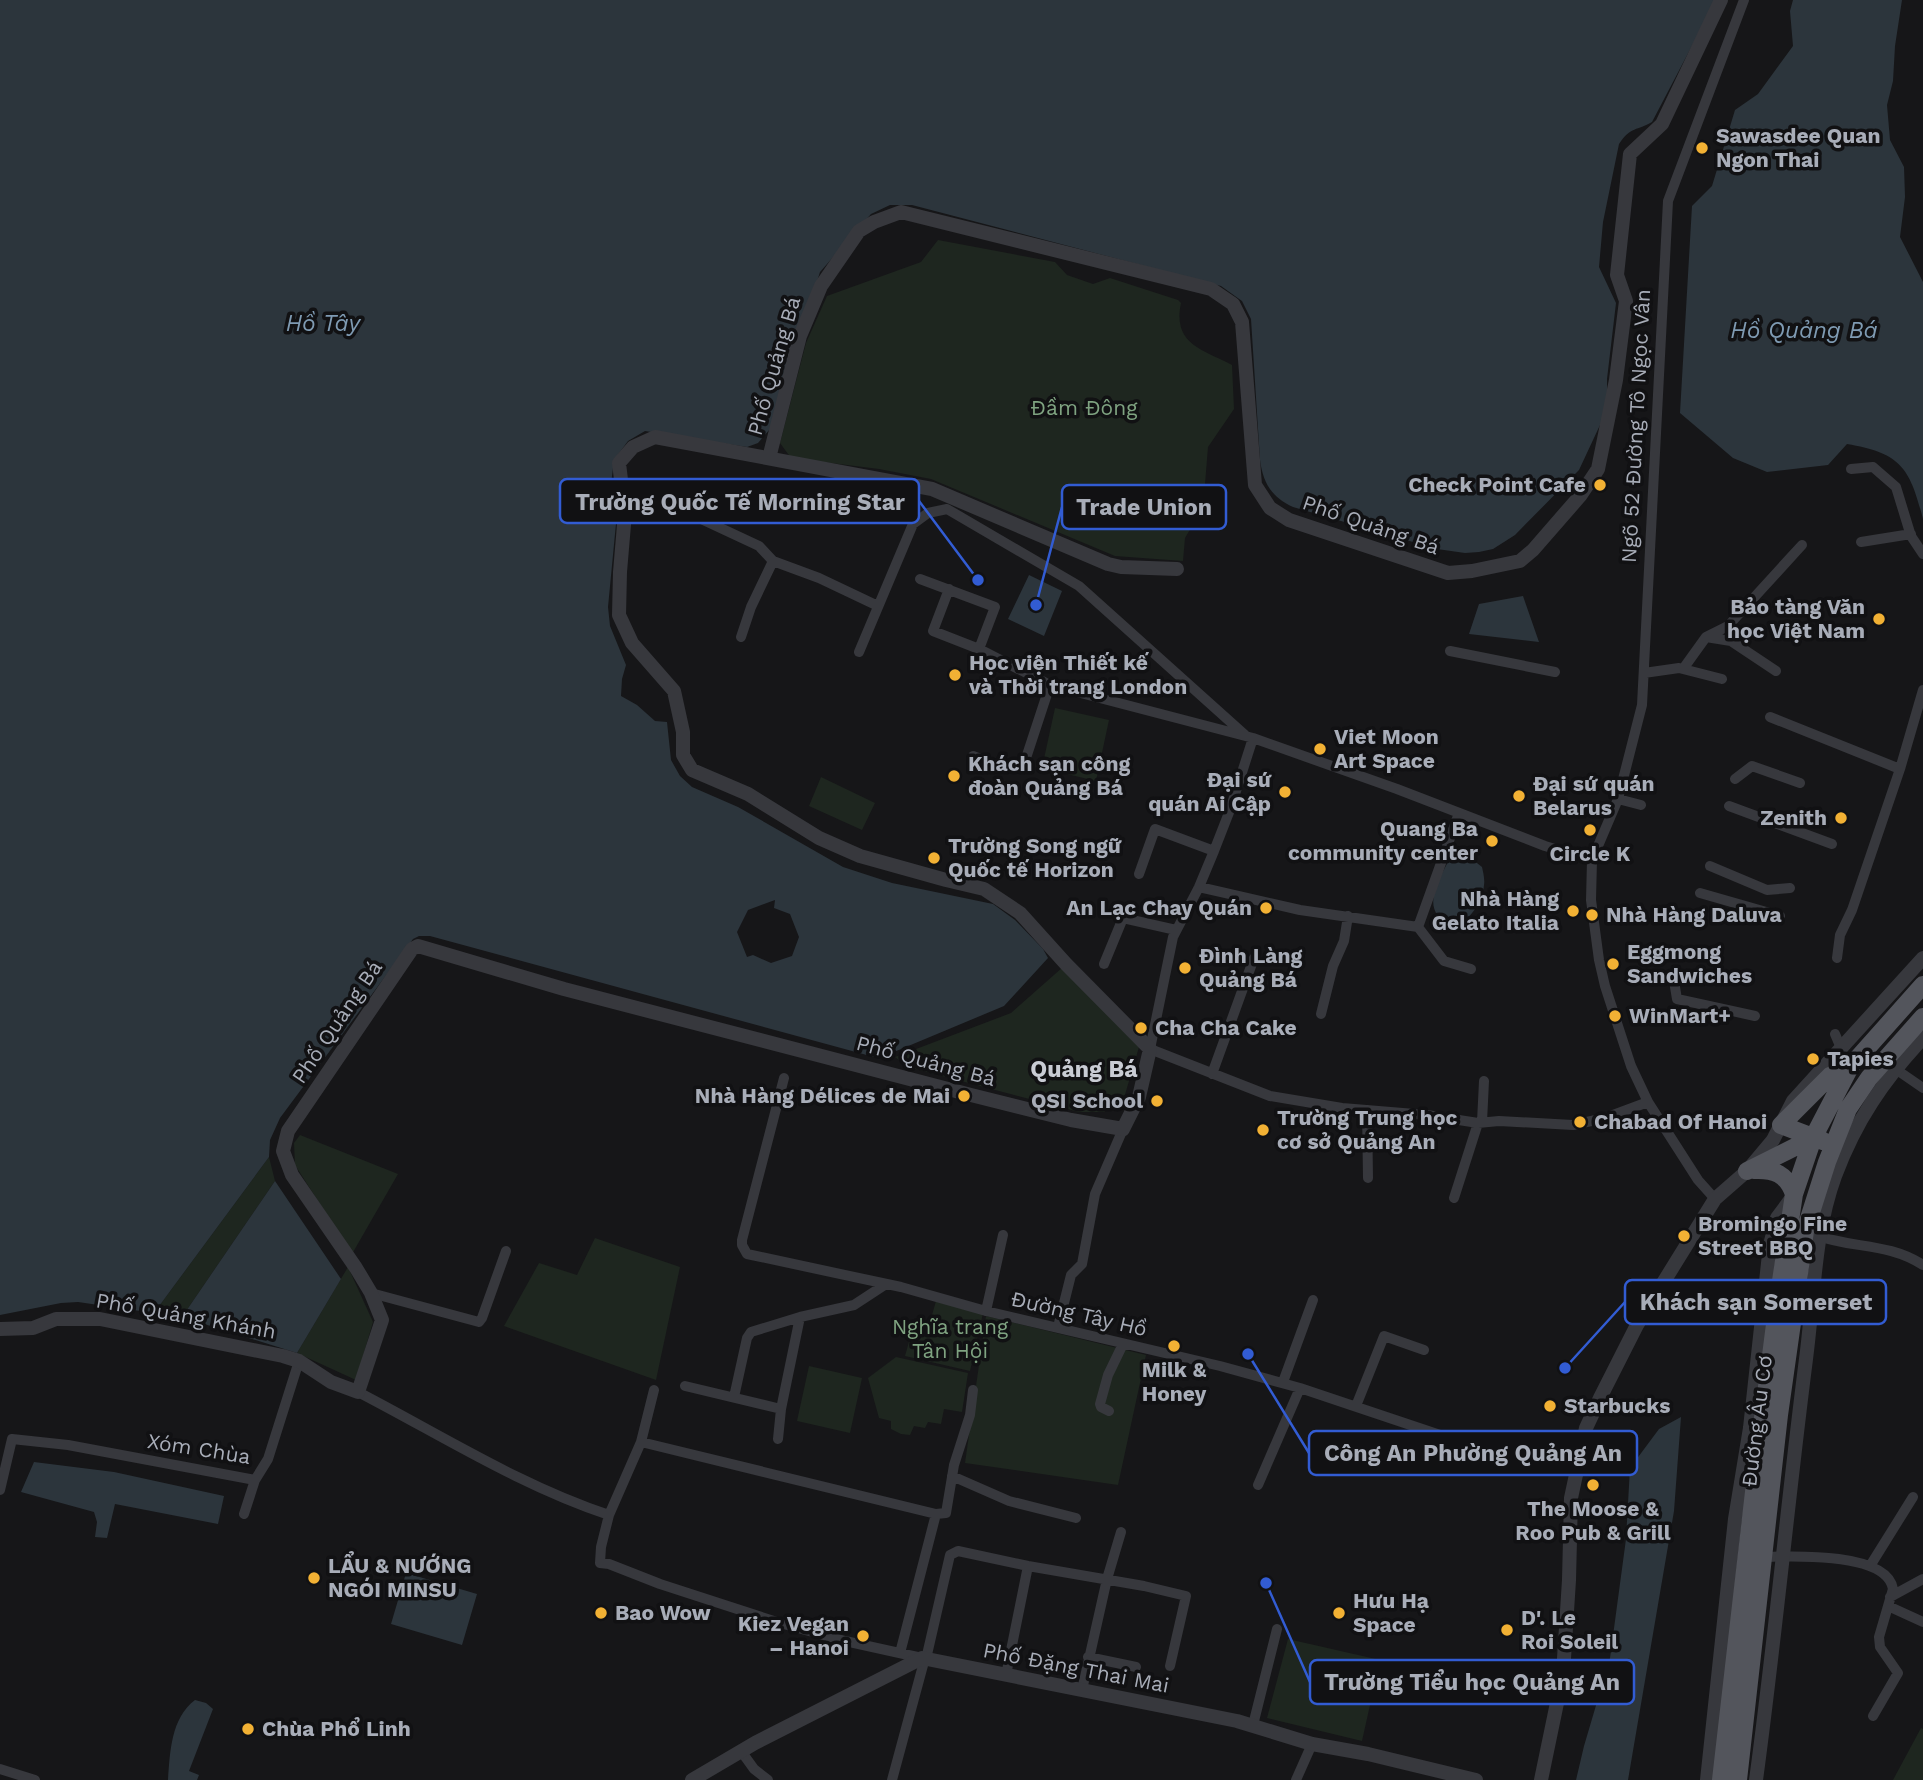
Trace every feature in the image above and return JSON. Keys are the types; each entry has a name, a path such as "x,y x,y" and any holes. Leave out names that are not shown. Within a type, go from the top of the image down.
{"main road":[{"name":"Đường Âu Cơ","path":"1721,1780 1766,1458 1794,1194 1813,1138 1850,1067 1923,985"},
{"name":"Đường Âu Cơ","path":"1738,1780 1773,1557 1766,1458 1833,1144 1860,1089 1923,1017"},
{"path":"1833,1144 1781,1125 1830,1076 1850,1067"},
{"path":"1747,1171 1813,1138"},
{"path":"1747,1171 1773,1170 1787,1180 1794,1194"}],"street":[{"name":"Phố Quảng Bá","path":"769,458 800,336 821,286 859,231 901,212 1211,289 1233,304 1242,323 1255,485 1270,508 1289,520 1448,573 1520,561 1580,496 1598,469 1616,380 1626,301 1618,275 1630,153 1661,124 1721,0"},
{"name":"Ngõ 52 Đường Tô Ngọc Vân","path":"1592,859 1618,799 1640,713 1668,201 1744,0"},
{"name":"Phố Quảng Bá","path":"1150,1049 1020,913 984,888 860,856 819,838 748,794 692,770 683,755 683,732 674,691 632,643 619,615 625,513 619,463 633,447 655,438 769,458 932,489 1108,564 1177,569"},
{"path":"1851,469 1873,467 1896,488 1910,534 1923,554"},
{"path":"859,652 913,524 928,513 947,509 1079,586 1250,737"},
{"path":"684,511 759,546 773,561 819,578 878,606"},
{"path":"1861,542 1910,534"},
{"path":"1683,669 1706,637 1728,626 1802,545"},
{"path":"741,637 751,607 773,561"},
{"path":"920,579 995,607 979,649"},
{"path":"949,589 933,631 979,649 1049,685 1250,737 1385,784 1545,846 1592,859 1591,900 1599,960 1631,1066 1648,1102 1698,1180 1715,1199"},
{"path":"1706,637 1731,642 1776,671"},
{"path":"1450,651 1555,672"},
{"path":"1644,673 1683,669 1722,679"},
{"path":"973,756 1001,767 1015,767 1027,755 1049,685"},
{"path":"1837,958 1840,935 1852,911 1900,769 1923,690"},
{"path":"1770,718 1900,769"},
{"path":"1058,1327 1071,1276 1082,1264 1095,1194 1139,1097 1176,930 1199,887 1230,810 1250,737"},
{"path":"1735,779 1752,766 1800,783"},
{"path":"1618,799 1641,804"},
{"path":"1729,806 1832,844"},
{"path":"1418,927 1459,813"},
{"path":"1139,874 1155,829 1214,851"},
{"path":"1710,866 1766,890 1790,888"},
{"path":"1199,887 1300,910 1418,927 1444,961 1471,969"},
{"path":"1700,893 1780,916"},
{"path":"1321,1014 1333,965 1344,941 1348,916"},
{"path":"1104,964 1123,918 1176,930"},
{"name":"Phố Quảng Bá","path":"358,1392 382,1320 371,1293 292,1175 284,1151 288,1131 412,949 418,946 565,989 971,1095 1071,1120 1123,1129"},
{"path":"1212,1074 1254,958"},
{"path":"1541,1780 1563,1674 1570,1569 1571,1498 1586,1428 1632,1334 1715,1199 1747,1171 1773,1140 1793,1101 1923,958"},
{"path":"1673,975 1677,999 1755,1016"},
{"path":"1835,1034 1841,1048"},
{"name":"Đường Âu Cơ","path":"1756,1780 1768,1694 1773,1557 1813,1234 1851,1137 1894,1069 1923,1038"},
{"path":"1150,1049 1270,1096 1295,1096 1342,1108 1427,1115 1480,1123 1573,1125 1605,1118 1648,1102"},
{"path":"1894,1069 1923,1088"},
{"name":"Đường Tây Hồ","path":"784,1077 741,1240 747,1254 886,1284 986,1311 1283,1382 1470,1445 1575,1470"},
{"path":"1454,1198 1480,1123 1484,1081"},
{"path":"1367,1110 1368,1178"},
{"name":"Đường Âu Cơ","path":"1707,1780 1735,1519 1750,1428 1770,1245 1777,1218 1794,1194"},
{"path":"1813,1234 1903,1254 1923,1265"},
{"path":"986,1311 1003,1235"},
{"path":"371,1293 478,1322 482,1318 506,1251"},
{"path":"734,1397 748,1334 800,1317 855,1305 886,1284"},
{"path":"1283,1382 1313,1300"},
{"path":"778,1440 781,1409 800,1317"},
{"name":"Phố Quảng Khánh","path":"0,1329 33,1328 56,1319 100,1319 223,1342 299,1361 331,1382 358,1392"},
{"path":"1356,1406 1384,1336 1424,1350"},
{"path":"1109,1411 1101,1407 1101,1400 1108,1375 1123,1344"},
{"name":"Xóm Chùa","path":"0,1490 12,1439 68,1445 255,1480 268,1459 299,1361"},
{"path":"685,1386 781,1409"},
{"path":"1258,1485 1300,1388"},
{"path":"654,1390 641,1441 610,1515 601,1547 600,1563 780,1623 845,1642 924,1658"},
{"path":"641,1441 936,1514 946,1513 952,1476 970,1415 973,1390"},
{"path":"358,1392 508,1472 568,1501 610,1515"},
{"path":"952,1476 1009,1501 1076,1518"},
{"path":"244,1514 255,1480"},
{"path":"1870,1566 1913,1497"},
{"path":"900,1653 936,1514"},
{"path":"1082,1690 1107,1579 1121,1532"},
{"path":"892,1780 953,1552 983,1555 1186,1596 1170,1666"},
{"path":"1773,1557 1845,1560 1870,1566 1892,1582 1881,1626 1880,1647 1898,1673 1873,1716"},
{"path":"1006,1675 1028,1566"},
{"path":"1889,1602 1923,1578"},
{"path":"1889,1602 1923,1622"},
{"path":"1253,1726 1277,1629"},
{"path":"1088,1657 1136,1667"},
{"path":"692,1780 741,1751 924,1658"},
{"name":"Phố Đặng Thai Mai","path":"924,1658 1253,1726 1312,1744 1368,1754 1476,1780"},
{"path":"1296,1780 1312,1744"},
{"path":"741,1751 754,1769 768,1780"},
{"path":"0,1769 35,1780"}],"green space":[{"name":"Đầm Đông","path":"938,240 1055,262 1067,275 1093,284 1110,278 1178,300 1181,303 1181,328 1186,337 1201,350 1232,365 1234,409 1208,447 1205,484 1198,516 1185,538 1183,561 1115,556 931,479 879,469 791,458 780,443 806,343 827,296 921,262"},
{"path":"1055,708 1109,720 1096,781 1042,768"},
{"path":"821,777 875,803 862,830 809,806"},
{"path":"1063,967 1139,1047 1124,1098 1104,1112 1079,1112 908,1067 895,1057 1011,1013"},
{"path":"300,1135 398,1174 352,1254 295,1165 294,1143"},
{"path":"269,1157 275,1181 182,1317 154,1313"},
{"path":"595,1238 680,1267 656,1380 504,1326 539,1263 577,1275"},
{"path":"348,1267 373,1322 356,1380 297,1353"},
{"name":"Nghĩa trang Tân Hội","path":"936,1301 983,1313 970,1371 905,1356 915,1320 930,1322"},
{"path":"986,1316 1146,1355 1118,1485 965,1463"},
{"path":"896,1357 968,1373 962,1412 944,1409 941,1424 928,1422 925,1428 914,1426 910,1435 891,1429 891,1421 879,1418 868,1378"},
{"path":"809,1366 862,1378 850,1433 797,1421"},
{"path":"1288,1639 1380,1660 1362,1741 1267,1718"},
{"path":"1921,1728 1923,1780 1893,1780"}],"water":[{"name":"Hồ Tây","path":"0,0 1716,0 1652,122 1631,132 1619,144 1603,222 1599,267 1616,303 1607,379 1607,410 1579,470 1515,535 1493,549 1465,553 1437,549 1293,507 1279,499 1266,483 1260,460 1251,319 1242,301 1221,286 912,205 890,205 871,214 820,272 770,429 758,443 747,447 645,431 628,441 614,460 611,484 617,513 608,607 610,626 626,665 621,696 637,705 655,721 667,722 671,760 680,776 692,787 738,807 843,867 892,883 993,904 1015,920 1043,949 1048,958 1004,1006 882,1057 874,1057 430,936 419,936 413,939 280,1118 270,1140 269,1157 154,1313 78,1302 0,1315"},
{"name":"Hồ Quảng Bá","path":"1793,0 1902,0 1893,81 1887,105 1890,140 1904,167 1905,197 1900,237 1923,282 1923,519 1907,475 1891,458 1880,452 1847,444 1828,465 1767,472 1733,458 1680,413 1692,206 1712,186 1735,110 1758,94 1793,46 1790,11"},
{"path":"1029,575 1062,591 1044,636 1008,619"},
{"path":"1523,596 1539,642 1469,634 1479,604"},
{"path":"1468,856 1482,867 1483,891 1470,916 1454,927 1437,914 1434,898 1439,879 1449,860"},
{"path":"275,1181 341,1279 297,1353 182,1317"},
{"path":"1681,1417 1674,1511 1628,1780 1576,1780 1610,1658 1626,1539 1630,1468 1659,1429"},
{"path":"34,1462 114,1472 224,1496 218,1524 115,1504 107,1538 95,1537 97,1522 94,1512 21,1492"},
{"path":"406,1573 477,1594 462,1645 391,1624"},
{"path":"195,1700 206,1703 213,1709 189,1771 199,1775 197,1780 168,1780 176,1726 187,1707"}],"pier":[{"path":"775,900 774,908 790,914 799,937 792,956 771,963 753,955 747,957 737,932 748,910"}],"place":[{"name":"Sawasdee Quan Ngon Thai","path":"1702,148"},
{"name":"Check Point Cafe","path":"1600,485"},
{"name":"Trường Quốc Tế Morning Star","path":"978,580"},
{"name":"Trade Union","path":"1036,605"},
{"name":"Bảo tàng Văn học Việt Nam","path":"1879,619"},
{"name":"Học viện Thiết kế và Thời trang London","path":"955,675"},
{"name":"Viet Moon Art Space","path":"1320,749"},
{"name":"Khách sạn công đoàn Quảng Bá","path":"954,776"},
{"name":"Đại sứ quán Ai Cập","path":"1285,792"},
{"name":"Đại sứ quán Belarus","path":"1519,796"},
{"name":"Zenith","path":"1841,818"},
{"name":"Circle K","path":"1590,830"},
{"name":"Quang Ba community center","path":"1492,841"},
{"name":"Trường Song ngữ Quốc tế Horizon","path":"934,858"},
{"name":"An Lạc Chay Quán","path":"1266,908"},
{"name":"Nhà Hàng Gelato Italia","path":"1573,911"},
{"name":"Nhà Hàng Daluva","path":"1592,915"},
{"name":"Eggmong Sandwiches","path":"1613,964"},
{"name":"Đình Làng Quảng Bá","path":"1185,968"},
{"name":"WinMart+","path":"1615,1016"},
{"name":"Cha Cha Cake","path":"1141,1028"},
{"name":"Tapies","path":"1813,1059"},
{"name":"Nhà Hàng Délices de Mai","path":"964,1096"},
{"name":"QSI School","path":"1157,1101"},
{"name":"Chabad Of Hanoi","path":"1580,1122"},
{"name":"Trường Trung học cơ sở Quảng An","path":"1263,1130"},
{"name":"Bromingo Fine Street BBQ","path":"1684,1236"},
{"name":"Milk & Honey","path":"1174,1346"},
{"name":"Công An Phường Quảng An","path":"1248,1354"},
{"name":"Khách sạn Somerset","path":"1565,1368"},
{"name":"Starbucks","path":"1550,1406"},
{"name":"The Moose & Roo Pub & Grill","path":"1593,1485"},
{"name":"LẨU & NƯỚNG NGÓI MINSU","path":"314,1578"},
{"name":"Trường Tiểu học Quảng An","path":"1266,1583"},
{"name":"Bao Wow","path":"601,1613"},
{"name":"Hưu Hạ Space","path":"1339,1613"},
{"name":"D'. Le Roi Soleil","path":"1507,1630"},
{"name":"Kiez Vegan – Hanoi","path":"863,1636"},
{"name":"Chùa Phổ Linh","path":"248,1729"}],"district":[{"name":"Quảng Bá","path":"1084,1069"}]}
